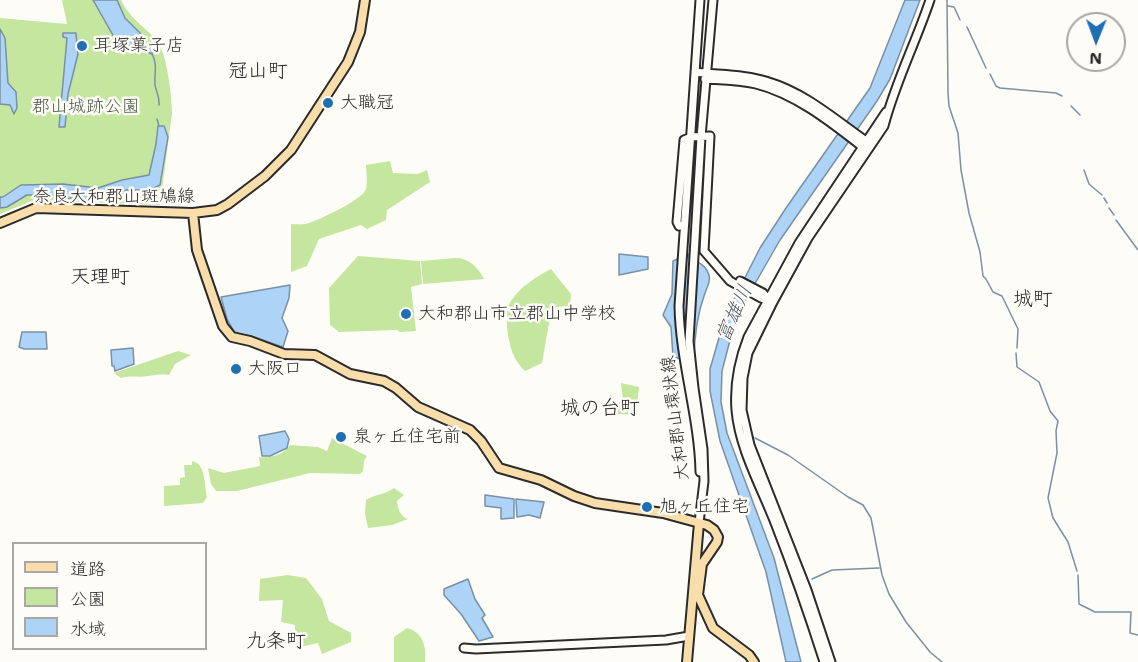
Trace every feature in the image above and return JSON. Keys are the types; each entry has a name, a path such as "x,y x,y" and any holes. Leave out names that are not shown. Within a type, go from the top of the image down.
{"main road":[{"name":"奈良大和郡山斑鳩線","path":"0,223 34,208 193,213 217,210 228,204 266,176 291,150 348,62 360,32 365,0"},
{"name":"大和郡山環状線","path":"693,227 677,222 695,75 700,0"},
{"name":"大和郡山環状線","path":"687,364 701,136 713,0"},
{"path":"825,662 794,571 745,447 736,410 737,378 743,352 766,298 808,238 864,144 884,126 930,0"},
{"path":"695,75 745,76 779,85 805,99 864,144"},
{"name":"大和郡山環状線","path":"687,138 710,136 693,227 704,251 731,280 766,298"},
{"name":"大和郡山環状線","path":"687,138 680,326 698,451 699,523"},
{"path":"193,213 197,250 223,326 231,337 250,341 284,354 315,355 350,374 384,381 418,407 470,430 481,441 499,468 541,480 595,503 649,510 699,523 714,530 718,537 713,549 702,564 698,595 713,628 749,655 754,662"},
{"path":"766,298 742,378 742,410 750,445 807,590 831,662"},
{"path":"687,662 699,523"},
{"path":"464,648 476,650 666,640 689,636"}],"green space":[{"name":"郡山城跡公園","path":"62,0 121,0 130,14 153,37 161,49 168,76 172,113 160,205 34,200 0,214 0,18 67,24"},
{"path":"390,161 393,173 418,174 427,170 430,182 387,210 386,220 367,229 361,225 319,239 307,266 291,272 291,224 312,222 349,204 366,189 366,165"},
{"path":"358,256 420,261 422,284 411,287 416,331 339,332 330,325 329,288"},
{"path":"464,259 472,264 484,279 423,284 421,261"},
{"path":"551,269 571,294 570,306 556,307 549,323 542,363 525,371 515,358 510,344 507,313 511,301 524,287"},
{"path":"178,351 191,355 175,364 169,375 121,378 114,373"},
{"path":"621,383 639,387 636,415 618,414 619,402 623,400"},
{"path":"332,438 367,456 360,474 310,473 237,491 216,491 211,484 208,468 224,473 260,466 259,457 276,455 290,445 318,447 327,451"},
{"path":"192,461 197,463 202,470 207,497 203,503 164,506 164,486 180,485 180,478 185,477 184,465 192,465"},
{"path":"394,488 404,495 397,501 397,504 401,515 408,519 392,525 368,528 365,513 366,500"},
{"path":"288,575 306,578 322,599 329,621 351,633 351,642 322,654 318,643 295,648 295,625 281,622 283,600 259,601 260,579"},
{"path":"407,628 417,633 423,641 425,662 394,662 394,637"}],"water":[{"path":"93,0 117,0 125,18 142,35 137,40 144,46 153,47 152,54 141,49 136,42 131,47 123,39 114,37"},
{"name":"富雄川","path":"905,0 920,0 890,79 780,240 735,321 722,371 721,402 727,433 774,558 801,662 786,662 766,572 720,441 710,391 710,369 725,317 760,248 870,88"},
{"path":"0,29 5,38 8,83 16,92 17,108 14,114 10,105 0,104"},
{"path":"63,33 76,33 78,54 68,94 65,127 59,127 67,38 63,37"},
{"path":"158,126 164,126 168,137 160,185 150,190 126,190 115,201 55,195 27,195 7,207 0,208 0,197 21,185 63,184 98,188 122,180 149,175"},
{"path":"619,254 648,257 648,269 619,275"},
{"path":"689,254 688,258 703,266 709,278 698,318 694,362 673,357 671,327 663,315 672,294 673,261"},
{"path":"290,285 289,298 282,318 288,331 283,347 235,333 227,319 221,297"},
{"path":"22,332 46,332 47,349 19,347"},
{"path":"133,348 134,364 115,371 112,366 111,350"},
{"path":"285,431 289,439 287,448 270,456 262,456 259,436"},
{"path":"485,495 514,499 514,518 501,519 501,508 485,506"},
{"path":"516,499 544,502 540,518 529,515 517,517"},
{"path":"468,579 475,599 485,615 482,618 493,637 479,641 461,614 444,595 444,589"}],"waterway":[{"path":"947,0 949,106 958,133 961,170 969,213 980,252 983,276 993,292 1002,296 1018,329 1017,348"},
{"path":"948,6 954,7 960,20"},
{"path":"967,27 986,68"},
{"path":"152,54 155,62 155,85 159,105"},
{"path":"990,74 996,86 1000,88 1056,93 1062,96"},
{"path":"1071,106 1080,115"},
{"path":"157,119 159,126"},
{"path":"1084,170 1089,184 1102,195"},
{"path":"1104,198 1107,203"},
{"path":"1109,208 1114,215"},
{"path":"1116,220 1138,250"},
{"path":"1016,353 1017,367 1039,382 1050,411 1058,421 1057,453 1048,498 1053,518 1068,542 1077,571"},
{"path":"755,438 788,455 863,505 871,518 882,575 889,594 906,622 930,652 942,662"},
{"path":"812,579 832,570 879,568"},
{"path":"1078,575 1079,604 1095,612 1131,612 1130,633 1138,635"}],"place":[{"name":"耳塚菓子店","path":"82,46"},
{"name":"大職冠","path":"328,103"},
{"name":"大和郡山市立郡山中学校","path":"406,314"},
{"name":"大阪口","path":"236,369"},
{"name":"泉ヶ丘住宅前","path":"341,437"},
{"name":"旭ヶ丘住宅","path":"647,507"}],"district":[{"name":"冠山町","path":"258,72"},
{"name":"天理町","path":"100,278"},
{"name":"城町","path":"1033,300"},
{"name":"城の台町","path":"600,409"},
{"name":"九条町","path":"276,642"}]}
